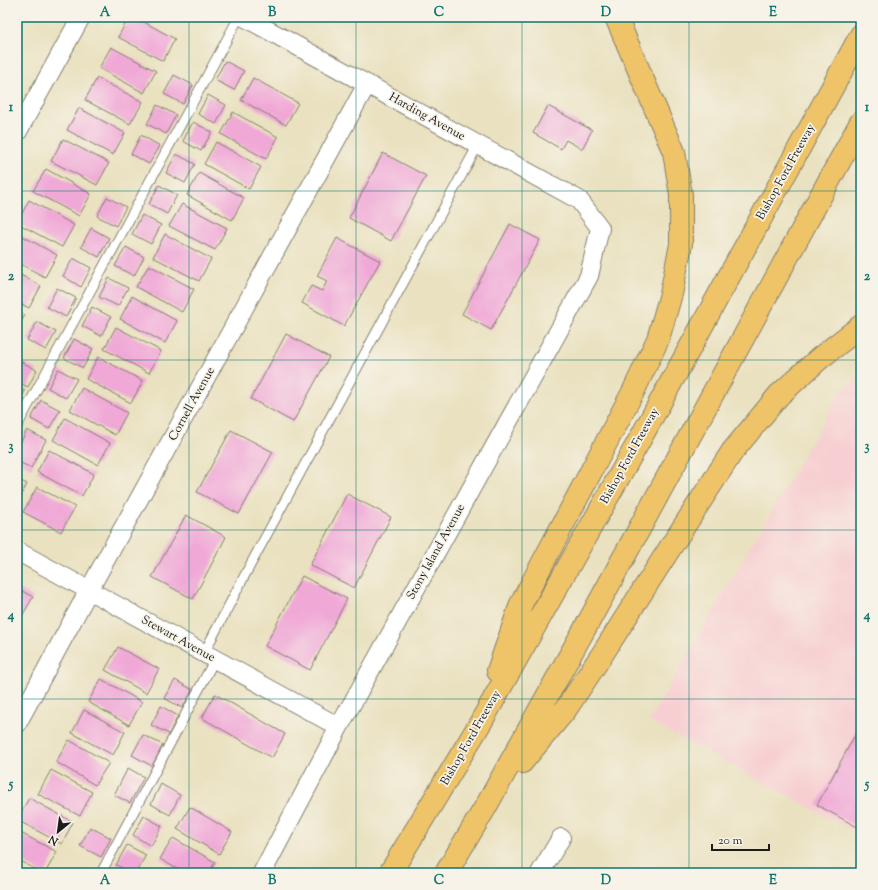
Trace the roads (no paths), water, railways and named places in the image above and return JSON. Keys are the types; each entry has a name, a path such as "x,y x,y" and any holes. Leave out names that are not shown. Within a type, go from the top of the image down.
{"highway":[{"path":"481,722 521,604 634,390 658,339 673,287 681,244 681,195 674,152 616,17"},
{"name":"Bishop Ford Freeway","path":"390,873 481,722 643,434 861,35"},
{"path":"446,873 485,808 597,608 861,122"},
{"path":"485,808 566,709 732,452 779,395 820,358 861,326"}],"street":[{"path":"17,133 81,17"},
{"name":"Harding Avenue","path":"244,17 579,200 600,228"},
{"name":"Cornell Avenue","path":"17,724 367,84"},
{"name":"Stony Island Avenue","path":"262,873 339,727 589,276 600,228"},
{"name":"Stewart Avenue","path":"17,551 339,727"},
{"path":"540,873 561,838"}],"lane":[{"path":"17,426 239,17"},
{"path":"101,873 210,656 247,571 478,145"}]}
